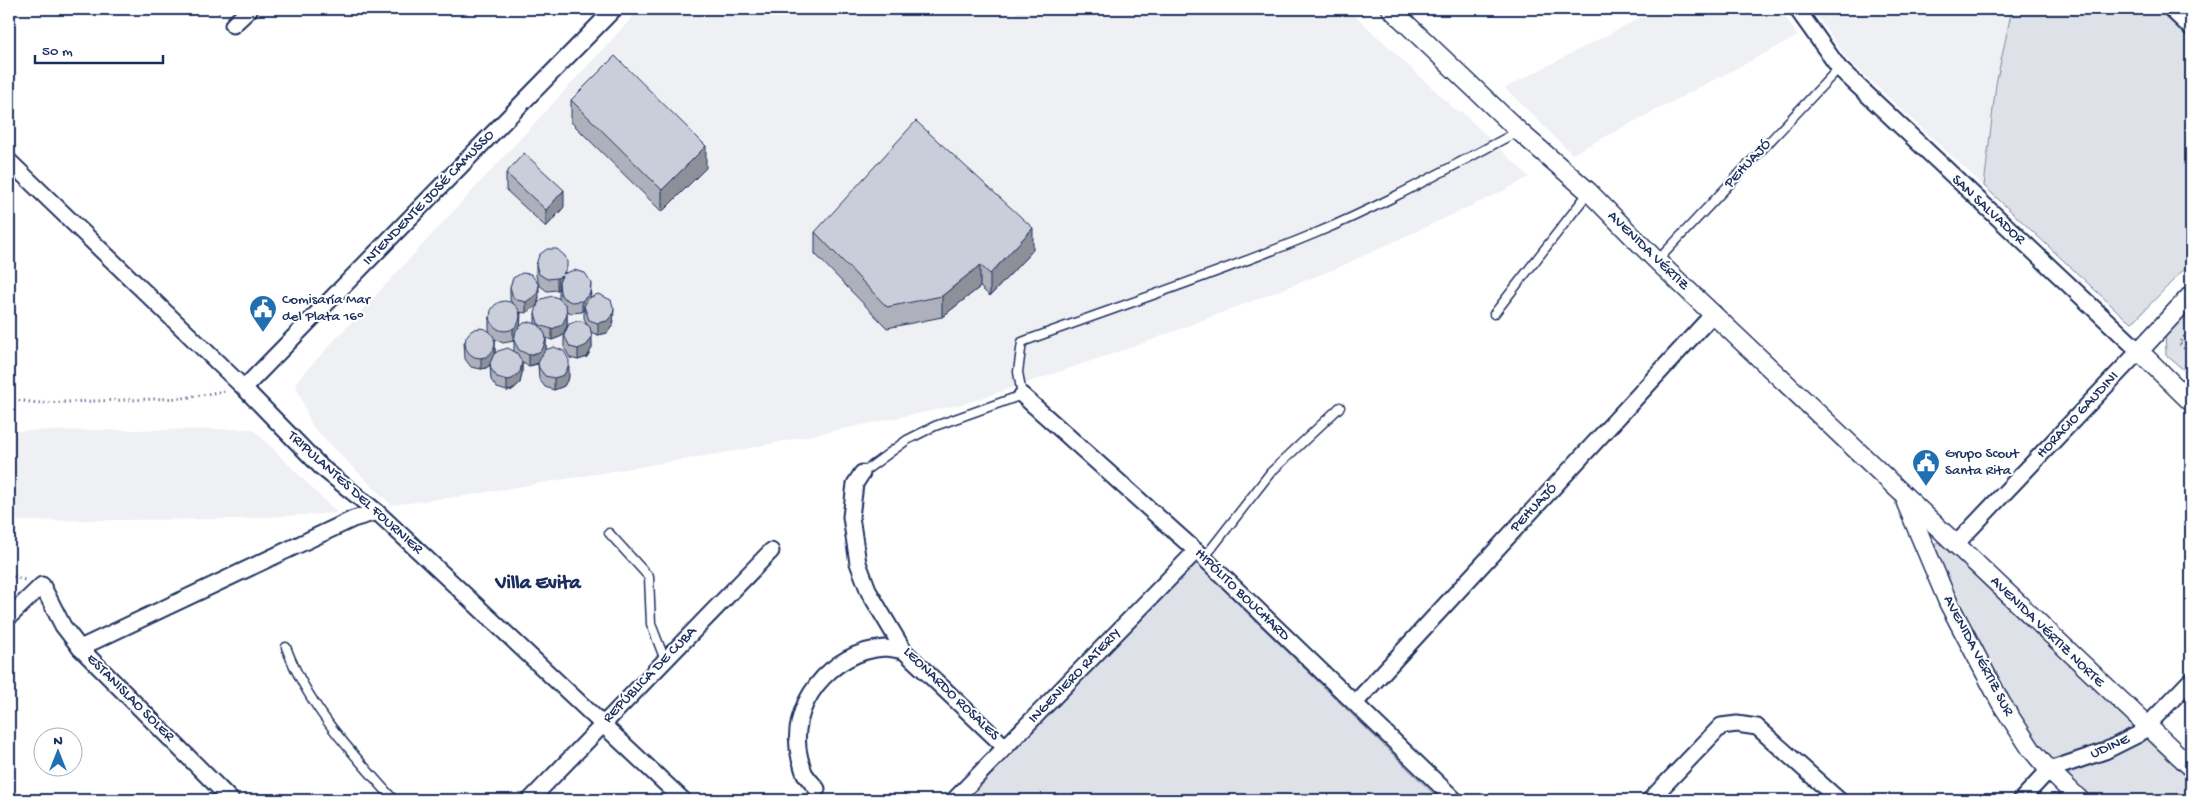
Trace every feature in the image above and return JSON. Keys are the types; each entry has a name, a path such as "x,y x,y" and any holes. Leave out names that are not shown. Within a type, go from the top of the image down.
{"street":[{"path":"233,25 250,9"},
{"name":"INTENDENTE JOSÉ CAMUSSO","path":"244,388 614,9"},
{"name":"AVENIDA VÉRTIZ","path":"1391,9 1519,131 1589,192 1657,261 1714,313 1903,495"},
{"name":"SAN SALVADOR","path":"1797,9 1839,68 2191,402"},
{"path":"2171,9 2191,28"},
{"name":"TRIPULANTES DEL FOURNIER","path":"9,161 244,388 321,466 377,512 683,800"},
{"path":"2139,351 2191,295"},
{"name":"PEHUAJÓ","path":"1355,703 1714,313"},
{"name":"HORACIO GAUDINI","path":"1955,545 2139,351"},
{"name":"HIPÓLITO BOUCHARD","path":"1022,396 1200,555 1455,800"},
{"name":"LEONARDO ROSALES","path":"862,473 855,484 851,517 858,563 869,592 904,651 1006,748"},
{"name":"AVENIDA VÉRTIZ NORTE","path":"1903,495 2191,767"},
{"name":"AVENIDA VÉRTIZ SUR","path":"1903,495 1948,602 2017,729 2049,770 2080,800"},
{"path":"80,648 352,520 377,512"},
{"name":"REPÚBLICA DE CUBA","path":"530,800 771,551"},
{"name":"INGENIERO RATERIY","path":"954,800 1200,555"},
{"name":"ESTANISLAO SOLER","path":"9,617 42,585 63,626 80,648 231,800"},
{"path":"817,789 804,773 796,743 801,710 819,681 835,667 870,651 886,648 904,651"},
{"name":"UDINE","path":"2021,800 2049,770 2105,751 2139,734 2191,680"},
{"path":"1650,800 1721,726 1736,724 1757,727 1839,800"}],"lane":[{"name":"PEHUAJÓ","path":"1657,261 1839,68"},
{"path":"862,473 907,440 935,426 1022,396 1018,372 1022,342 1318,232 1429,180 1519,131"},
{"path":"1494,314 1589,192"},
{"path":"1200,555 1271,472 1340,407"},
{"path":"609,533 649,578 651,624 665,660"},
{"path":"286,647 292,664 311,699 346,746 394,800"}],"path":[{"path":"2191,329 2179,343 2191,355"},
{"path":"9,399 38,403 183,398 244,388"}],"shaded area":[{"path":"640,9 1006,9 1014,16 1021,9 1348,9 1458,112 1461,111 1529,177 1499,193 1335,269 1141,344 964,404 735,451 463,496 391,505 312,426 295,383"},
{"path":"1657,9 1780,9 1798,36 1572,154 1505,88"},
{"path":"1812,9 2012,9 1996,84 1984,186 1847,59"},
{"path":"2012,9 2158,9 2191,40 2191,262 2132,322 2127,320 1984,186 1996,84"},
{"path":"2191,301 2191,376 2166,355 2165,328"},
{"path":"253,429 337,513 235,519 9,521 9,431"},
{"path":"1940,542 2132,724 2132,730 2094,748 2053,762 2017,712 1986,658 1934,547 1935,543"},
{"path":"1196,563 1440,800 966,800"},
{"path":"2145,738 2191,781 2191,800 2093,800 2069,777 2069,770"}],"building":[{"path":"615,56 706,146 662,190 571,100"},
{"path":"916,121 1033,228 990,274 980,265 942,296 887,307 815,232"},
{"path":"524,153 564,190 546,210 506,173"},
{"path":"547,249 557,249 565,256 567,267 563,274 574,270 585,273 591,282 590,293 582,301 571,302 562,297 559,282 562,276 547,279 539,274 536,265 539,255"},
{"path":"522,273 531,274 539,285 537,294 526,302 513,297 510,287 513,278"},
{"path":"598,294 611,300 614,309 613,314 607,321 598,323 589,320 584,306 589,298"},
{"path":"552,296 558,298 566,305 567,315 562,325 552,329 538,323 535,313 538,303 542,299"},
{"path":"505,301 516,305 520,316 516,327 505,331 494,327 490,316 494,305"},
{"path":"582,321 590,327 592,337 587,345 578,349 570,347 564,335 569,324"},
{"path":"530,322 539,325 546,339 543,348 539,352 529,355 519,350 514,341 516,330 524,323"},
{"path":"480,328 491,332 495,343 491,354 480,358 469,354 465,343 469,332"},
{"path":"554,347 564,351 569,360 569,365 564,375 554,378 545,376 538,363 545,350"},
{"path":"508,348 517,353 522,362 520,372 512,379 507,380 497,377 491,369 490,363 494,354"}],"place":[{"name":"Comisaría Mar del Plata 16°","path":"263,333"},
{"name":"Grupo Scout Santa Rita","path":"1926,487"}],"district":[{"name":"Villa Evita","path":"538,584"}]}
